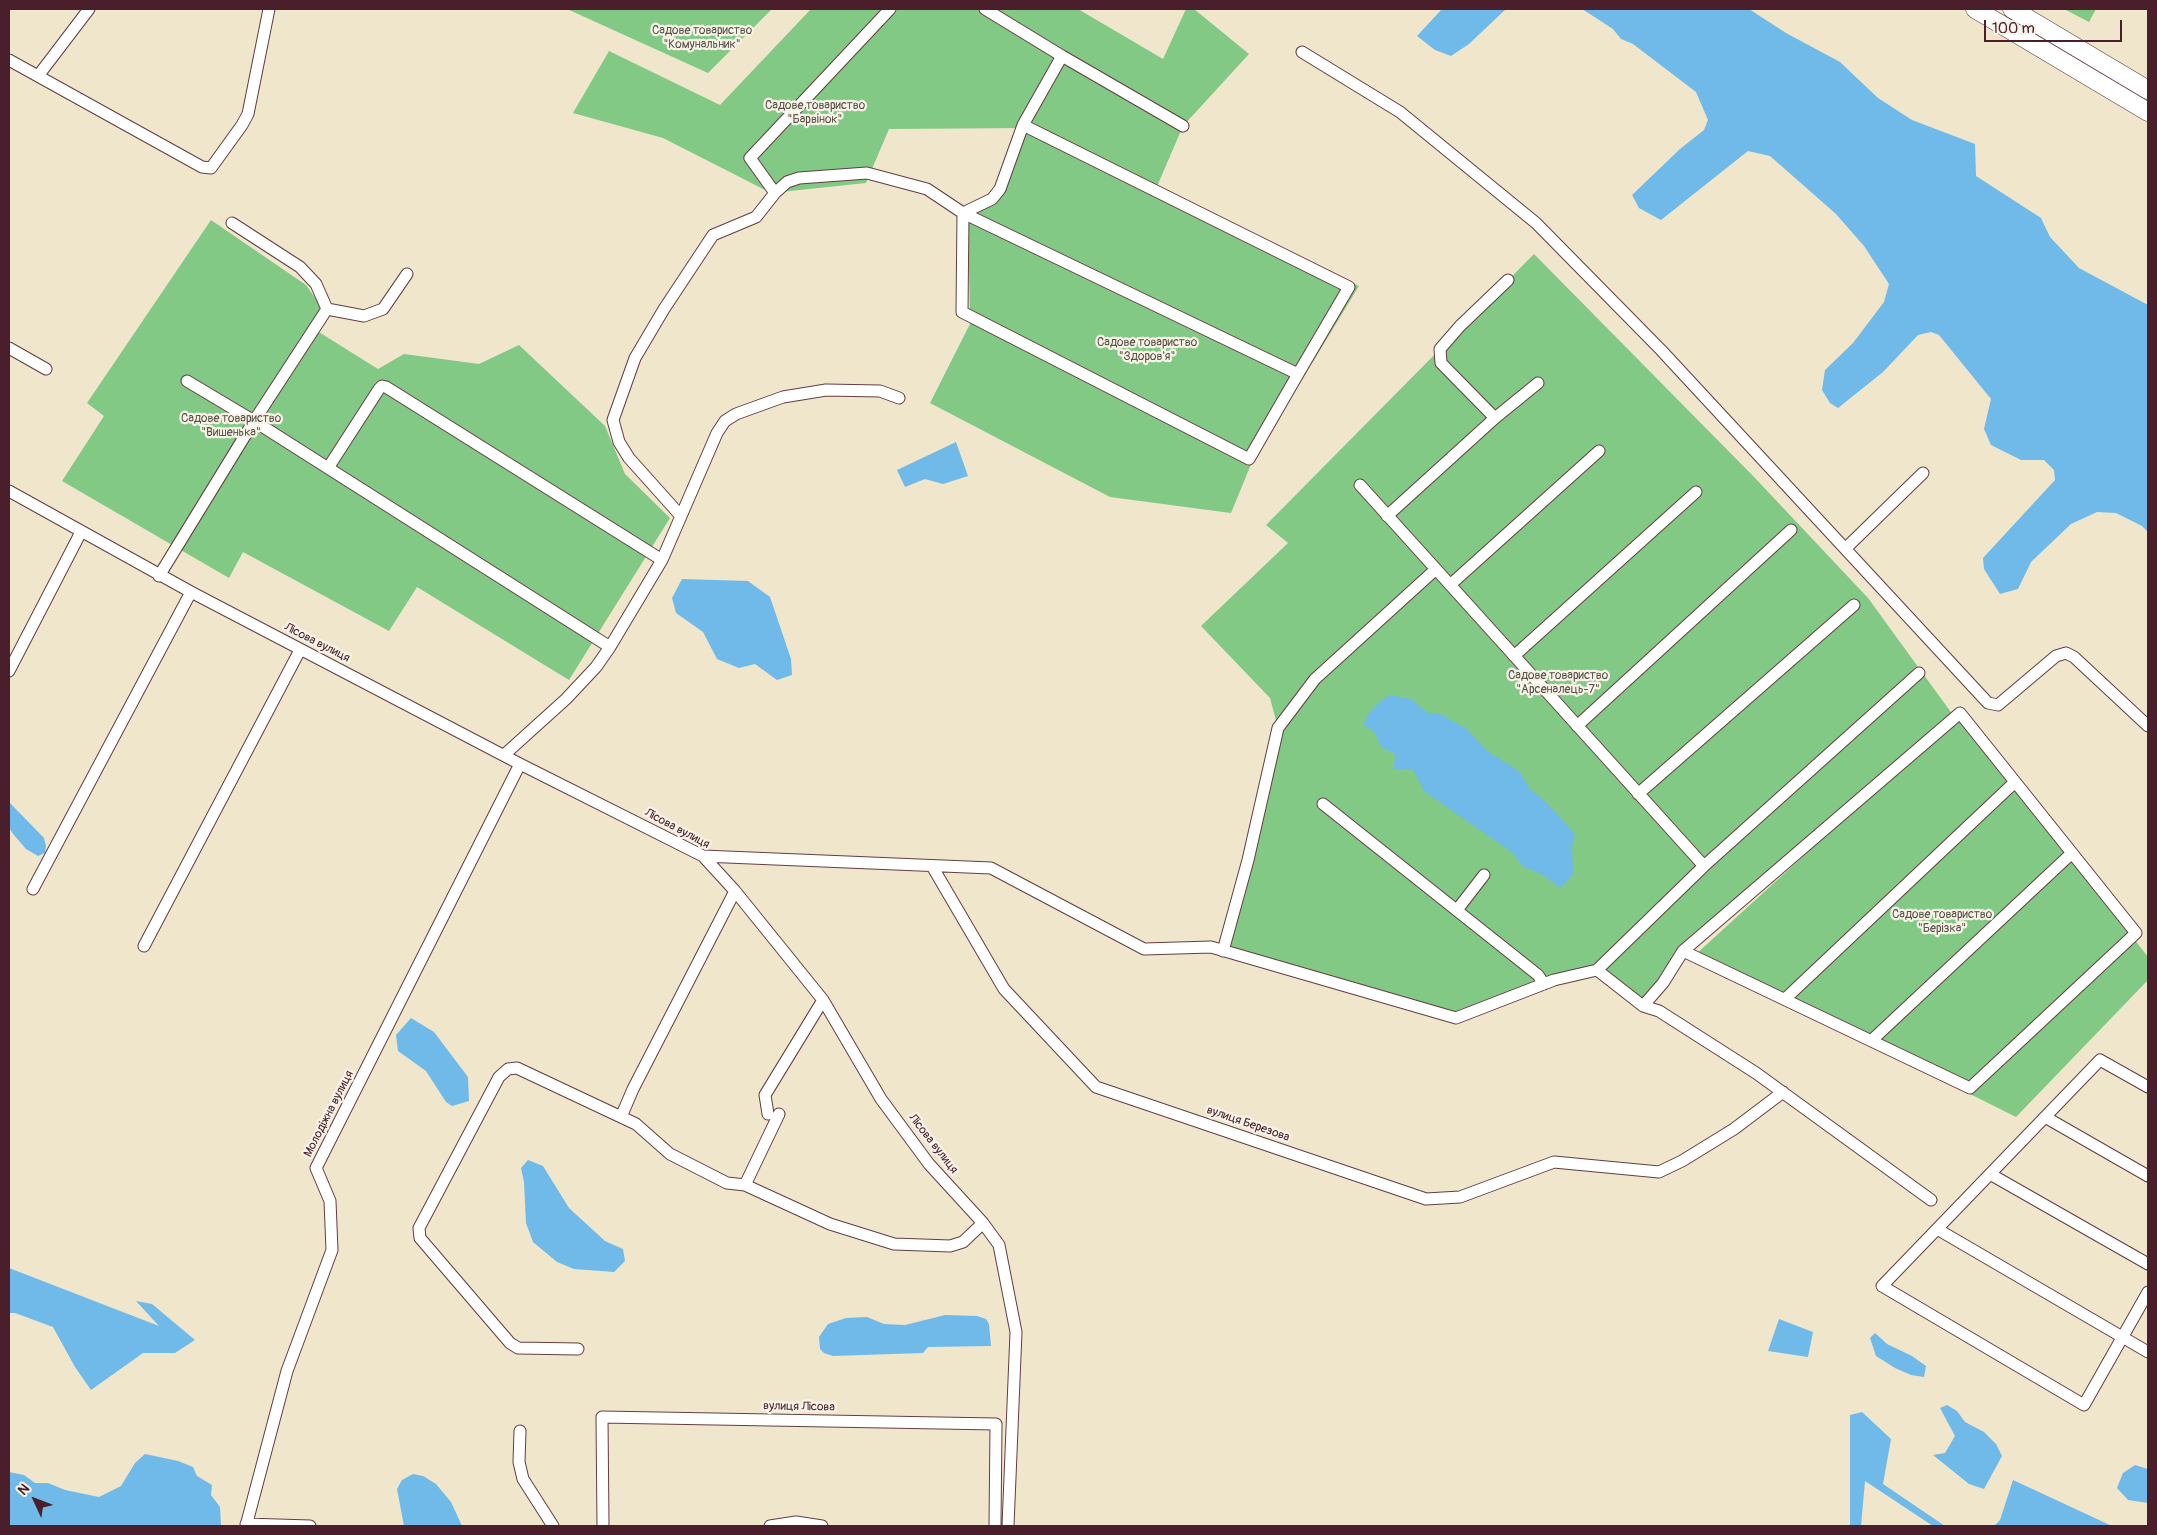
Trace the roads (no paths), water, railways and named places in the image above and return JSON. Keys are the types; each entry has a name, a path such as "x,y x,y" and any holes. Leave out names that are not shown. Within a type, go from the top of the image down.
{"main road":[{"path":"1975,9 2148,112"},
{"path":"2012,9 2148,90"}],"street":[{"path":"38,76 89,9"},
{"path":"9,60 202,167 211,168 223,154 248,114 269,9"},
{"path":"775,193 750,158 890,9"},
{"path":"985,9 1182,126"},
{"path":"1302,52 1400,112 1536,223 1661,350 1988,703 1998,705 2056,656 2066,653 2074,657 2148,726"},
{"path":"963,212 992,199 1000,189 1023,125 1062,56"},
{"path":"963,212 962,312 1249,459 1349,287 1023,125"},
{"path":"680,515 629,458 619,442 613,420 635,358 664,309 713,234 756,217 775,193 787,182 799,178 867,173 927,189 963,212 1298,374"},
{"path":"232,223 300,267 316,284 327,309"},
{"path":"327,309 364,316 383,309 407,274"},
{"path":"1495,418 1441,363 1440,349 1460,326 1508,280"},
{"path":"159,576 254,421 327,309"},
{"path":"9,348 46,369"},
{"path":"186,381 254,421 610,647"},
{"path":"1387,516 1495,418 1538,383"},
{"path":"328,468 379,389 382,386 386,387 662,560"},
{"path":"504,755 566,699 596,667 610,647 662,560 717,432 725,421 736,414 783,397 826,390 880,391 899,398"},
{"path":"1450,585 1599,451"},
{"path":"1846,548 1923,473"},
{"path":"1360,485 1704,866"},
{"name":"Лісова вулиця","path":"9,490 159,576 520,764 703,856 735,891 823,1000 881,1099 929,1164 983,1223 999,1245 1016,1332 1008,1526"},
{"path":"1514,656 1696,492"},
{"path":"1577,726 1792,530"},
{"path":"9,671 81,532"},
{"path":"1223,951 1248,860 1278,728 1315,679 1436,569"},
{"path":"33,889 191,592"},
{"path":"1638,794 1854,605"},
{"path":"144,946 300,650"},
{"path":"703,856 991,868 1144,949 1211,947 1456,1018 1544,984 1597,970 1704,866 1919,673"},
{"path":"1643,1006 1663,983 1683,951 1960,713 2136,933 1970,1088 1683,951"},
{"name":"Молодіжна вулиця","path":"246,1525 287,1371 332,1250 330,1201 316,1168 520,764"},
{"path":"1785,999 2015,782"},
{"path":"1323,804 1538,975 1544,984"},
{"path":"1872,1040 2072,853"},
{"name":"вулиця Березова","path":"932,866 1004,989 1096,1087 1426,1199 1460,1197 1554,1162 1659,1172 1682,1161 1734,1129 1783,1092"},
{"path":"1457,910 1484,875"},
{"path":"621,1117 633,1089 735,891"},
{"path":"1597,970 1643,1006 1659,1011 1783,1092 1931,1200"},
{"path":"745,1185 774,1114 765,1095 823,1000"},
{"path":"2148,1087 2100,1060 1882,1286 2084,1405 2148,1292"},
{"path":"578,1348 518,1348 510,1343 420,1238 419,1228 499,1078 508,1069 517,1068 636,1124 670,1154 727,1183 745,1185 830,1224 894,1244 950,1246 963,1242 983,1223"},
{"path":"2045,1117 2148,1176"},
{"path":"1990,1174 2148,1264"},
{"path":"1936,1229 2148,1352"},
{"name":"вулиця Лісова","path":"603,1526 602,1417 996,1424 996,1526"},
{"path":"520,1431 520,1462 523,1479 553,1526"},
{"path":"770,1526 796,1522 822,1526"},
{"path":"246,1525 310,1526"}],"water":[{"path":"1442,9 1506,9 1469,44 1451,56 1435,50 1417,36"},
{"path":"1582,9 1749,9 1786,33 1840,62 1878,98 1912,120 1975,144 1976,176 2041,218 2050,237 2079,268 2148,305 2148,532 2142,526 2116,513 2097,512 2071,524 2031,562 2018,589 2000,594 1984,569 1983,558 2055,480 2054,470 2044,460 2021,460 1991,445 1984,429 1991,399 1939,335 1931,332 1918,335 1883,372 1838,408 1830,403 1822,390 1825,370 1853,343 1884,302 1889,284 1864,246 1836,214 1770,156 1748,151 1661,220 1639,208 1632,195 1680,149 1704,130 1708,120 1696,92 1633,44 1621,39 1613,29"},
{"path":"956,442 968,476 943,484 925,479 905,487 897,470"},
{"path":"682,579 748,581 770,597 791,659 792,675 777,680 755,664 739,668 717,659 703,632 676,613 672,598"},
{"path":"1389,695 1411,699 1428,713 1440,714 1467,729 1487,751 1519,771 1531,790 1547,803 1575,834 1572,846 1573,874 1561,888 1541,874 1522,866 1513,853 1425,792 1413,770 1394,769 1395,754 1381,747 1371,729 1363,726 1375,706"},
{"path":"9,802 44,838 45,853 38,856 26,849 9,828"},
{"path":"411,1018 434,1032 468,1077 469,1101 452,1106 446,1102 426,1071 398,1051 396,1035"},
{"path":"528,1160 543,1166 569,1208 605,1241 623,1249 625,1261 614,1272 574,1269 557,1262 533,1242 526,1223 524,1182 521,1168"},
{"path":"9,1268 159,1326 136,1301 152,1304 195,1340 175,1353 143,1353 91,1390 75,1367 53,1327 15,1313 9,1313"},
{"path":"945,1315 977,1316 986,1319 989,1324 991,1346 928,1347 923,1353 833,1356 824,1353 820,1349 819,1337 828,1324 846,1318 867,1317 884,1324 905,1325"},
{"path":"1779,1319 1813,1332 1808,1357 1768,1351"},
{"path":"1875,1333 1887,1344 1912,1356 1926,1366 1924,1377 1911,1375 1895,1368 1876,1356 1870,1338"},
{"path":"1947,1405 1957,1411 1965,1422 1984,1432 1996,1444 2002,1456 1984,1489 1969,1484 1933,1455 1945,1453 1955,1436 1940,1408"},
{"path":"1862,1412 1891,1439 1883,1484 1945,1526 1933,1526 1865,1481 1861,1526 1850,1526 1850,1415"},
{"path":"145,1454 178,1461 193,1467 197,1476 212,1485 211,1495 220,1507 221,1526 9,1526 9,1472 24,1475 35,1483 48,1483 65,1490 99,1497 121,1486 135,1463"},
{"path":"2135,1465 2148,1469 2148,1503 2128,1500 2117,1488 2123,1473"},
{"path":"413,1474 423,1476 436,1484 451,1502 462,1526 404,1526 397,1489 402,1480"},
{"path":"2013,1480 2112,1526 1994,1526 2000,1520"}],"park label":[{"name":"Садове товариство \"Комунальник\"","path":"702,38"},
{"name":"Садове товариство \"Барвінок\"","path":"815,113"},
{"name":"Садове товариство \"Здоров'я\"","path":"1147,350"},
{"name":"Садове товариство \"Вишенька\"","path":"231,426"},
{"name":"Садове товариство \"Арсеналець-7\"","path":"1558,683"},
{"name":"Садове товариство \"Берізка\"","path":"1942,922"}]}
